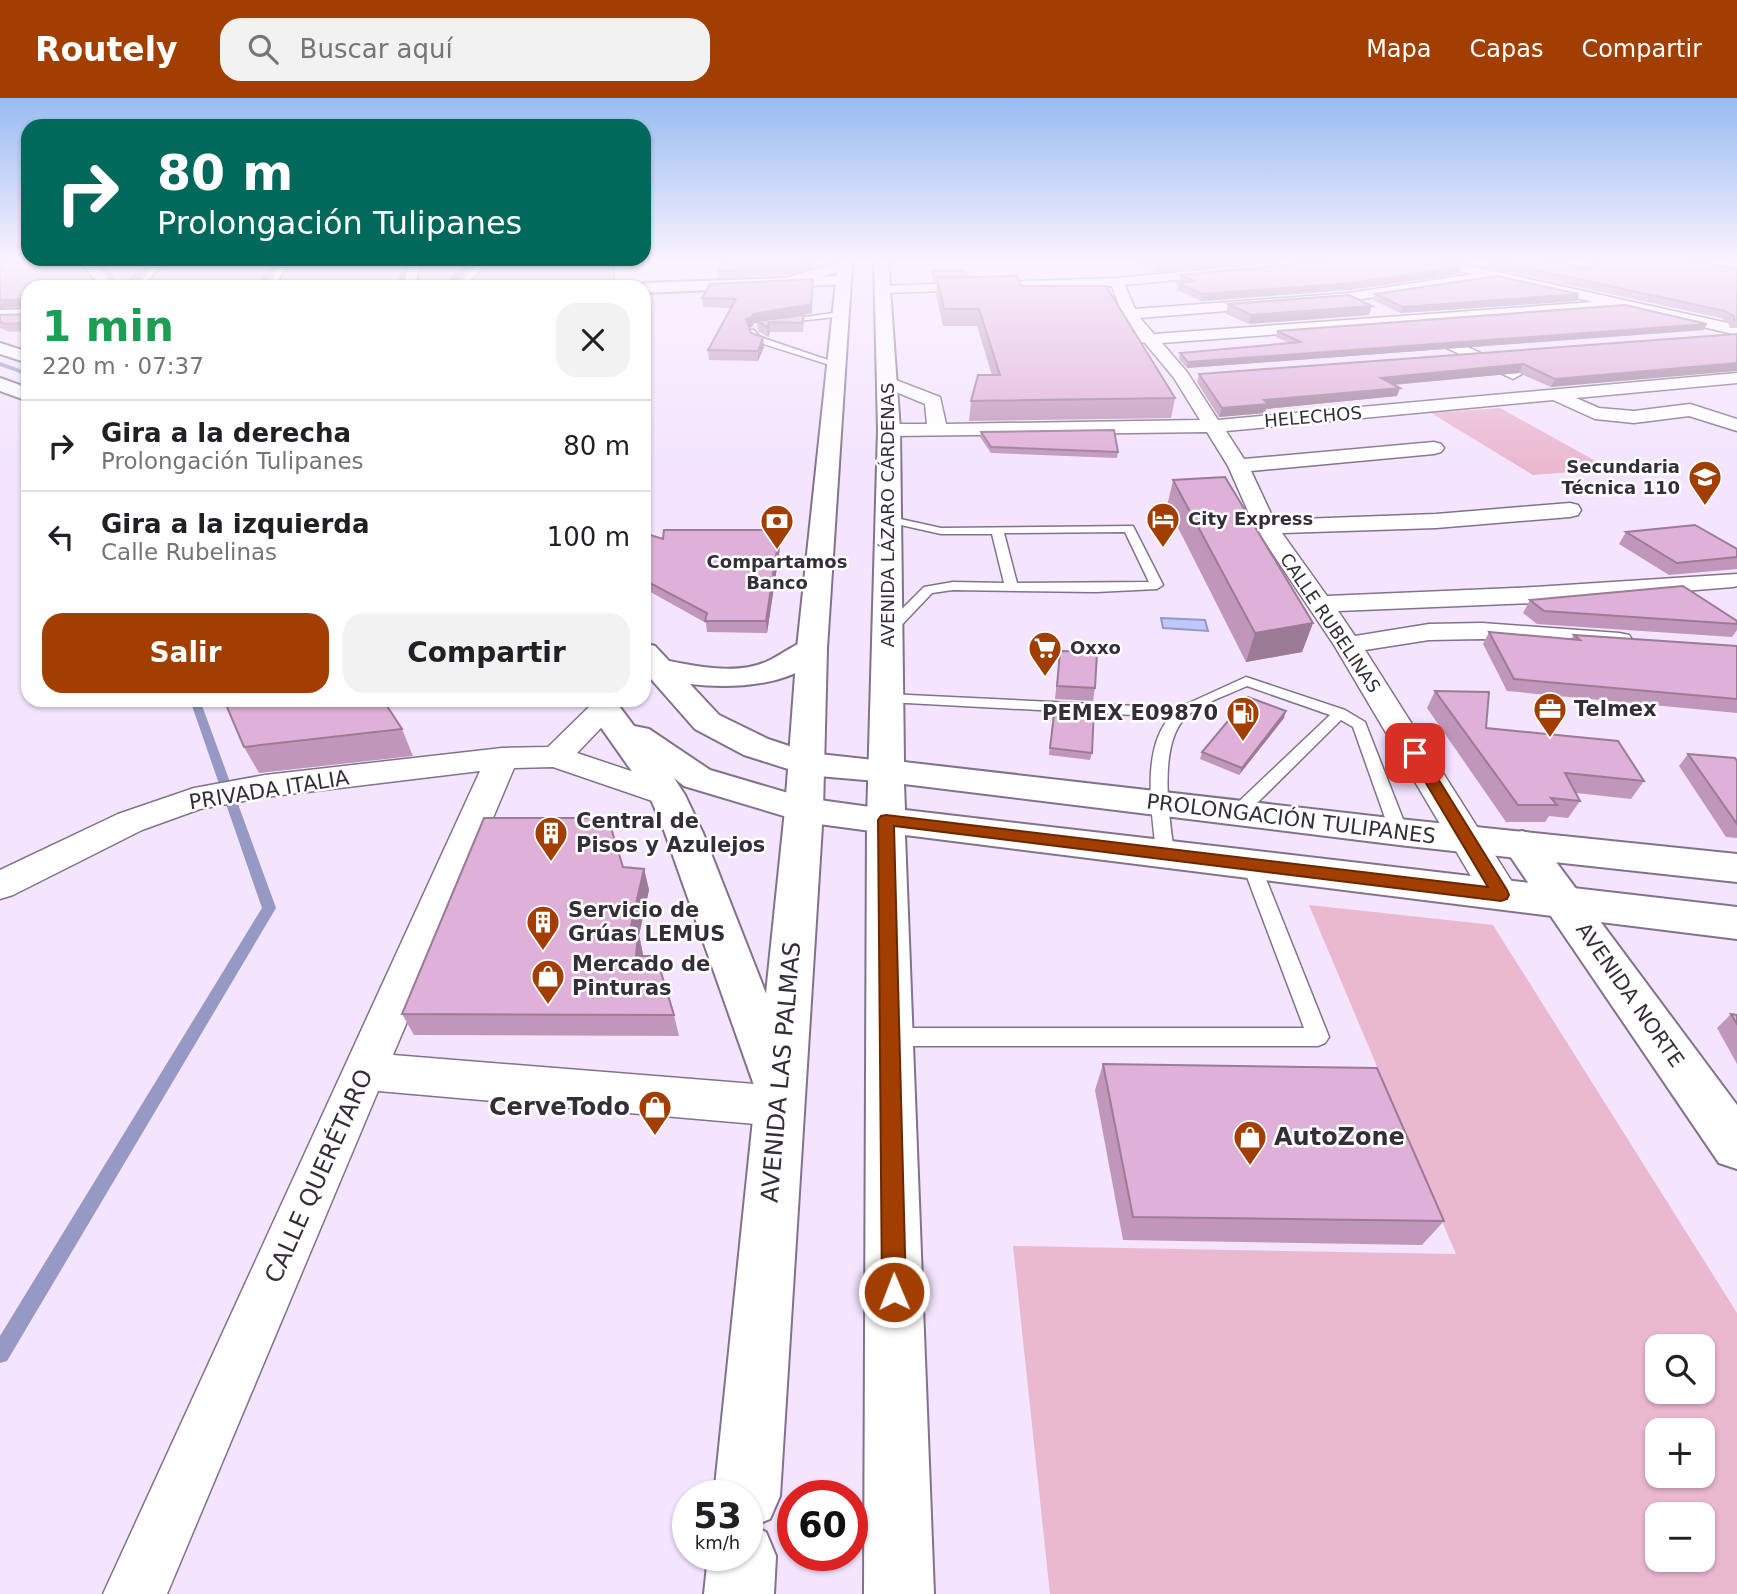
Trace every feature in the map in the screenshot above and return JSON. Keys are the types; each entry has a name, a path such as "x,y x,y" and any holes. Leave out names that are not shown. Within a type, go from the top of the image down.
{"main road":[{"path":"652,661 704,678 741,677 775,670 812,648 839,330"},
{"name":"AVENIDA LÁZARO CÁRDENAS","path":"885,330 889,430 888,771"},
{"path":"0,348 21,356"},
{"path":"0,384 21,392"},
{"name":"AVENIDA LAS PALMAS","path":"748,1480 778,1097 804,810 812,648"},
{"name":"PROLONGACIÓN TULIPANES","path":"652,661 707,722 756,747 807,764 1737,868"},
{"path":"601,707 667,795 684,833 778,1097"},
{"path":"602,707 654,750 697,778 804,810 1737,923"},
{"path":"888,771 886,820 899,1594"},
{"name":"AVENIDA NORTE","path":"1522,844 1737,1146"},
{"path":"739,1594 741,1571"}],"street":[{"name":"CALLE RUBELINAS","path":"1140,330 1188,376 1213,426 1238,466 1266,527 1348,645 1501,895"},
{"path":"1147,339 1284,330"},
{"path":"1418,330 1595,413 1634,417 1690,410 1737,425"},
{"path":"1695,338 1737,333"},
{"path":"1432,358 1502,353"},
{"name":"HELECHOS","path":"889,430 1213,426 1737,378"},
{"path":"888,383 934,401 937,430"},
{"path":"1238,466 1434,448"},
{"path":"1266,527 1436,521 1570,510"},
{"path":"1319,604 1535,595 1732,580"},
{"path":"1348,645 1429,632 1482,631 1642,643"},
{"path":"556,757 598,707"},
{"name":"PRIVADA ITALIA","path":"0,886 130,822 194,799 265,786 502,758 556,757 667,795"},
{"name":"CALLE QUERÉTARO","path":"135,1594 502,758"},
{"path":"365,1071 778,1097"}],"lane":[{"path":"751,332 757,339 836,364"},
{"path":"887,519 942,531 1129,528 1157,585 953,586 928,590 888,629"},
{"path":"997,530 1012,587"},
{"path":"888,698 1180,713 1247,681 1340,713 1360,725 1399,832"},
{"path":"1165,852 1159,803 1163,742 1180,713"},
{"path":"1237,813 1340,713"},
{"path":"889,1037 1318,1037 1251,864"}],"shaded area":[{"path":"1500,408 1610,469 1533,475 1431,413"},
{"path":"1309,905 1493,925 1737,1313 1737,1594 1050,1594 1013,1246 1456,1254"}],"water":[{"path":"1161,618 1205,620 1208,631 1163,628"}],"building":[{"path":"719,330 750,330 751,333 763,337 758,351 708,350"},
{"path":"986,330 1133,330 1175,398 971,401 978,375 1000,375"},
{"path":"1628,330 1188,362 1180,353 1301,342 1277,331"},
{"path":"1737,334 1737,363 1555,379 1523,364 1381,378 1400,388 1264,400 1268,404 1222,408 1199,374"},
{"path":"1114,430 1118,452 991,447 981,432"},
{"path":"1225,477 1313,623 1255,633 1173,480"},
{"path":"1695,525 1737,549 1737,557 1677,563 1626,532"},
{"path":"664,530 780,530 766,621 705,621 707,613 651,584 651,535 663,539"},
{"path":"1683,586 1737,621 1737,624 1544,611 1530,600"},
{"path":"1489,632 1580,640 1574,635 1737,646 1737,699 1514,679"},
{"path":"1060,651 1097,652 1095,688 1057,686"},
{"path":"1435,691 1489,692 1486,728 1618,741 1644,781 1565,773 1580,801 1551,798 1557,805 1518,805"},
{"path":"1248,697 1286,711 1242,768 1202,752"},
{"path":"227,707 388,707 402,729 244,747"},
{"path":"1055,707 1094,709 1092,753 1050,748"},
{"path":"1688,754 1735,758 1737,824"},
{"path":"484,818 608,818 623,867 644,869 630,930 638,933 636,956 656,956 674,1015 402,1014"},
{"name":"AutoZone","path":"1103,1064 1377,1068 1444,1221 1133,1217"}],"waterway":[{"path":"0,364 21,372"},
{"path":"0,1354 269,908 197,707"}],"place":[{"name":"Secundaria Técnica 110","path":"1705,507"},
{"name":"City Express","path":"1163,549"},
{"name":"Compartamos Banco","path":"777,551"},
{"name":"Oxxo","path":"1045,678"},
{"name":"Telmex","path":"1550,739"},
{"name":"PEMEX E09870","path":"1243,743"},
{"name":"Central de Pisos y Azulejos","path":"551,863"},
{"name":"Servicio de Grúas LEMUS","path":"543,952"},
{"name":"Mercado de Pinturas","path":"548,1006"},
{"name":"CerveTodo","path":"655,1137"},
{"name":"AutoZone","path":"1250,1167"}],"route":[{"path":"894,1292 886,820 1501,895 1415,753"}]}
